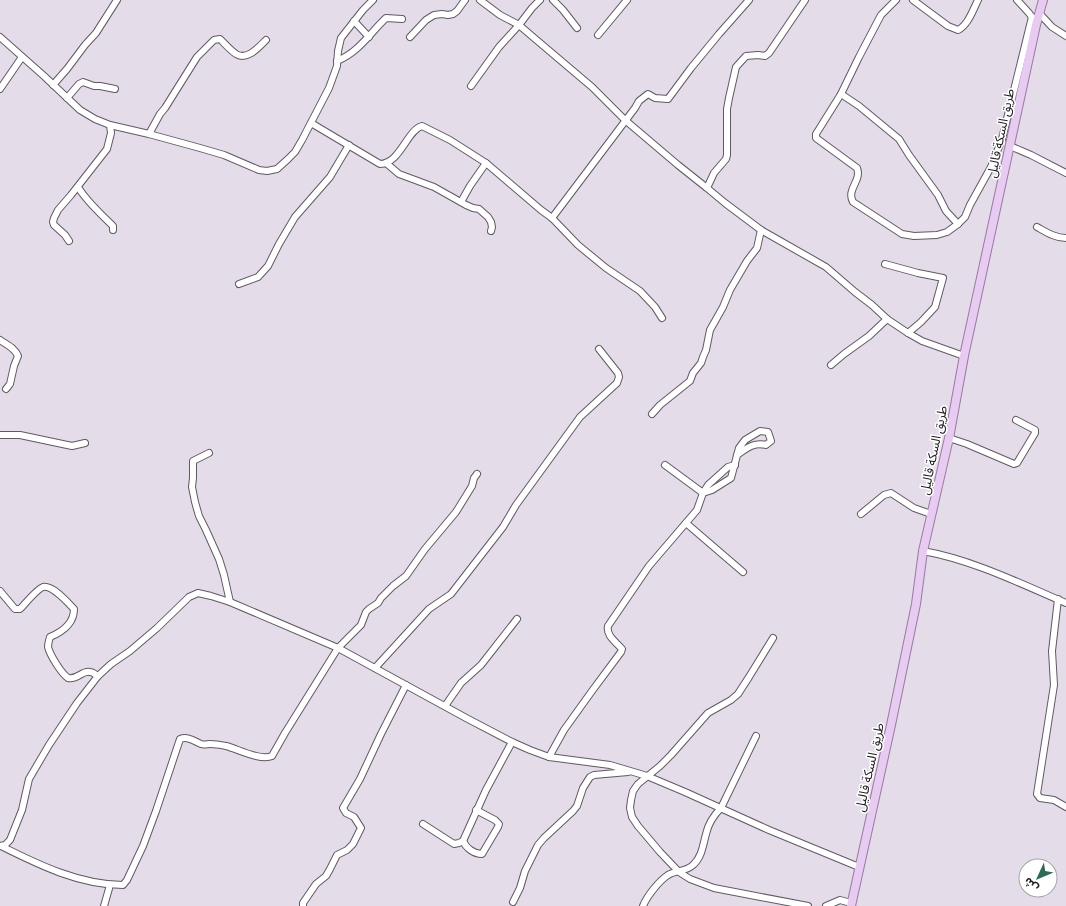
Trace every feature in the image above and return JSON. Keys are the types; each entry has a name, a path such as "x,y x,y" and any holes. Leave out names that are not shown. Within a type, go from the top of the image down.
{"main road":[{"name":"طريق السكة قاليل","path":"851,905 891,725 913,619 923,551 949,438 964,356 1036,25 1036,15 1043,0"}],"street":[{"path":"53,85 99,29 117,0"},
{"path":"0,37 86,115 110,125 200,148 232,158 258,170 267,171 277,169 295,152 312,123 329,88 337,66 338,50 341,38 363,10 373,0"},
{"path":"410,37 426,20 434,15 453,14 465,0"},
{"path":"480,0 500,15 519,25 592,87 625,120 678,165 761,230 826,267 887,319 908,333 922,341 964,356"},
{"path":"471,86 499,47 540,0"},
{"path":"553,0 577,28"},
{"path":"598,35 627,0"},
{"path":"552,218 639,100 648,94 655,98 668,100 691,68 749,0"},
{"path":"707,188 714,173 726,159 727,155 727,109 736,66 746,56 765,56 769,53 805,0"},
{"path":"896,0 880,15 841,94 816,134 816,138 857,168 858,177 850,197 853,202 902,234 914,236 937,235 947,232 965,217 991,167 1002,139 1036,15"},
{"path":"913,0 948,26 958,30 962,28 967,21 978,0"},
{"path":"1017,0 1066,36"},
{"path":"1026,8 1036,8 1043,0"},
{"path":"337,61 347,57 369,37 386,18 402,19"},
{"path":"354,22 369,37"},
{"path":"149,134 160,114 198,57 214,40 220,39 238,55 246,56 266,40"},
{"path":"0,89 22,56"},
{"path":"67,98 79,84 83,82 94,86 115,89"},
{"path":"841,94 859,106 899,139 938,196 946,211 958,224"},
{"path":"312,123 378,163 383,164 396,156 418,128 422,126 450,140 486,163 552,218 564,231 606,268 640,291 655,307 662,318"},
{"path":"69,241 65,234 54,225 53,222 58,210 107,150 111,133 110,125"},
{"path":"239,284 258,277 268,266 295,217 330,177 349,145"},
{"path":"1010,146 1066,173"},
{"path":"386,163 399,174 434,187 466,205 484,212 491,222 491,231"},
{"path":"461,202 486,163"},
{"path":"78,187 81,193 113,226 113,230"},
{"path":"1037,227 1060,238 1066,238"},
{"path":"652,414 660,404 690,381 693,373 701,364 706,350 710,330 737,278 757,248 761,230"},
{"path":"885,264 943,278 935,307 908,333"},
{"path":"831,365 869,336 887,319"},
{"path":"0,340 14,349 18,356 10,384 6,388"},
{"path":"375,668 429,609 451,594 503,527 516,505 580,417 616,383 618,380 618,373 599,350"},
{"path":"949,438 1014,464 1017,463 1035,433 1035,430 1016,420"},
{"path":"703,493 712,490 731,478 735,465 737,455 739,448 745,440 760,431 768,432 771,441 766,445 760,444 750,446 737,455"},
{"path":"0,435 20,435 72,446 85,443"},
{"path":"209,453 193,461 192,487 199,516 209,536 224,575 230,602"},
{"path":"665,465 703,493"},
{"path":"549,757 564,730 621,652 622,649 609,634 608,629 612,620 640,577 697,510 703,493 708,485 728,467 735,465"},
{"path":"0,846 38,864 77,878 110,885 123,885 128,880 144,846 180,739 192,739 202,744 227,746 265,758 272,756 338,648 361,625 366,612 378,603 393,586 406,576 425,549 456,512 472,486 474,478 477,474"},
{"path":"720,475 731,478"},
{"path":"861,514 884,495 891,492 914,508 931,514"},
{"path":"686,523 743,572"},
{"path":"923,551 961,560 981,567 1030,586 1066,603"},
{"path":"0,591 15,609 20,609 43,587 50,588 64,599 74,609 74,615 68,626 50,637 48,648 59,670 68,678 75,678 86,672 91,672 98,676"},
{"path":"0,846 5,845 10,840 22,810 28,779 77,703 98,676 157,628 190,597 198,593 230,602 338,648 512,742 549,757 610,765 636,772 769,830 859,867"},
{"path":"1058,599 1052,651 1054,684 1037,794 1040,798 1054,800 1066,807"},
{"path":"445,706 461,683 481,665 517,619"},
{"path":"773,638 738,694 731,700 708,713 671,756 638,784 633,791 630,808 632,817 638,826 679,872 690,879 714,888 808,906"},
{"path":"303,906 303,903 316,884 326,876 338,855 347,850 355,840 361,828 354,817 346,813 343,808 360,779 406,685"},
{"path":"643,906 650,894 668,875 684,871 693,865 700,856 706,832 717,812 721,808 756,736"},
{"path":"423,824 454,844 463,841 476,810 512,742"},
{"path":"513,902 520,888 525,871 538,845 577,806 583,788 590,777 602,774 636,772"},
{"path":"463,841 467,847 478,854 482,854 498,827 499,824 495,820 476,810"},
{"path":"104,906 110,885"},
{"path":"826,906 840,900 851,905"}]}
